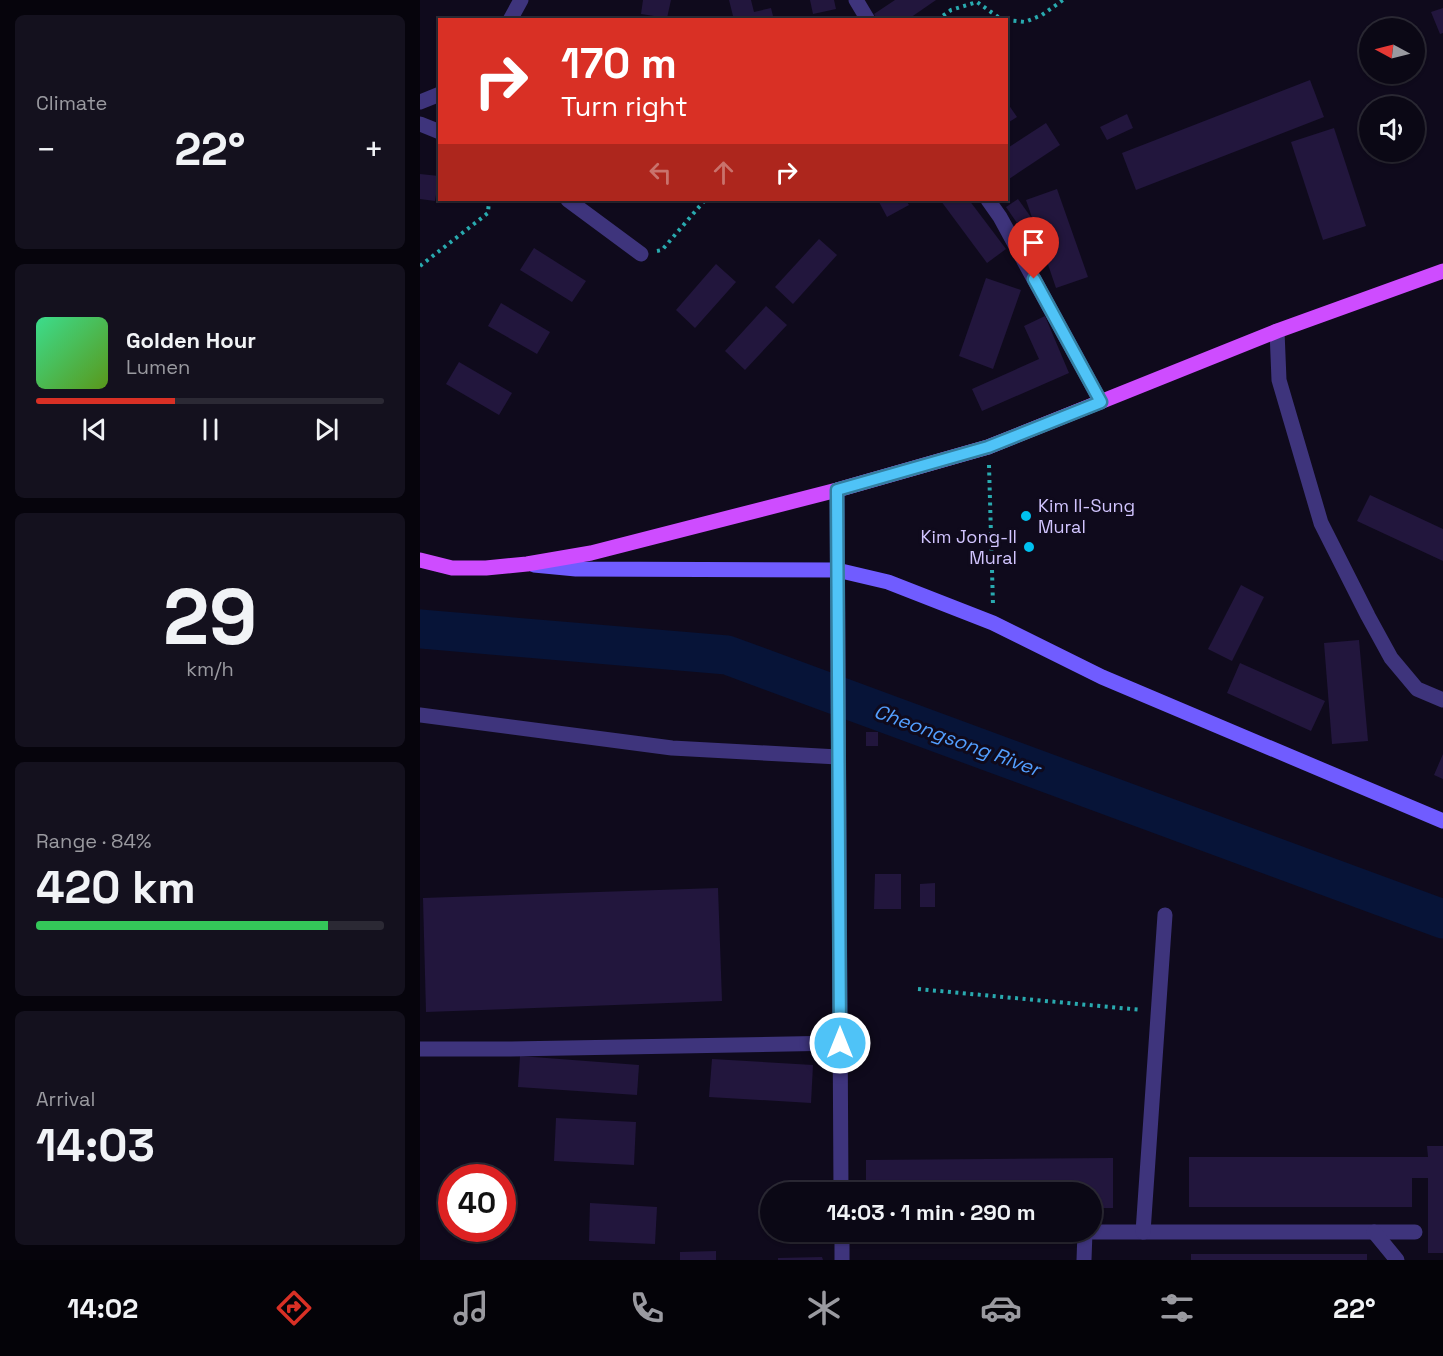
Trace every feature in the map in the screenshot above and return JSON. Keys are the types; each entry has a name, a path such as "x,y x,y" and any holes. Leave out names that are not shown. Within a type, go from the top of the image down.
{"main road":[{"path":"420,560 453,568 527,564 591,553 837,490 988,447 1277,331 1443,271"},
{"path":"527,564 576,569 837,570 888,582 993,622 1101,677 1443,821"}],"street":[{"path":"511,18 521,0"},
{"path":"856,0 867,18"},
{"path":"420,102 438,95"},
{"path":"420,124 438,131"},
{"path":"569,201 641,254"},
{"path":"989,201 1000,217 1101,402"},
{"path":"1277,331 1279,380 1321,523 1391,658 1417,689 1443,700"},
{"path":"837,490 841,1182"},
{"path":"420,716 672,748 838,757"},
{"path":"1143,1232 1165,915"},
{"path":"420,1049 840,1043"},
{"path":"1102,1232 1415,1232"},
{"path":"1374,1232 1396,1260"},
{"path":"842,1242 842,1260"},
{"path":"1084,1260 1085,1242"}],"path":[{"path":"1008,20 1025,22 1042,15 1063,0"},
{"path":"941,18 951,10 976,2 1000,18"},
{"path":"420,266 488,213 489,201"},
{"path":"641,254 662,250 704,201"},
{"path":"988,447 993,622"},
{"path":"918,989 1158,1011"}],"building":[{"path":"643,0 671,0 667,18 641,14"},
{"path":"729,0 751,0 754,12 771,8 774,18 734,18"},
{"path":"810,0 834,0 836,9 813,14"},
{"path":"895,0 936,0 910,18 877,18 874,14"},
{"path":"1443,8 1443,33 1440,34 1431,12"},
{"path":"1310,80 1324,117 1136,190 1122,153"},
{"path":"1008,104 1017,117 1008,123"},
{"path":"1127,114 1133,128 1107,140 1100,127"},
{"path":"1046,123 1060,145 1008,180 1008,148"},
{"path":"1334,128 1366,226 1323,240 1291,142"},
{"path":"420,174 438,176 435,201 420,199"},
{"path":"1057,189 1088,277 1056,288 1026,200"},
{"path":"1018,199 1033,220 1021,229 1006,207"},
{"path":"879,201 907,201 909,205 887,217"},
{"path":"941,201 970,201 1006,249 987,263"},
{"path":"819,239 837,255 793,304 775,287"},
{"path":"534,248 586,281 572,302 520,270"},
{"path":"716,264 736,282 695,328 676,310"},
{"path":"986,278 1021,290 993,369 959,356"},
{"path":"501,303 550,332 537,354 488,326"},
{"path":"766,306 787,325 745,370 725,351"},
{"path":"1045,316 1069,373 982,411 972,389 1039,359 1024,326"},
{"path":"459,362 512,393 499,415 446,384"},
{"path":"1370,495 1443,529 1443,561 1357,521"},
{"path":"1241,585 1264,597 1232,661 1208,649"},
{"path":"1359,640 1368,741 1332,744 1324,643"},
{"path":"1240,663 1325,701 1311,731 1227,693"},
{"path":"866,732 878,732 878,746 866,746"},
{"path":"1443,754 1443,779 1434,775"},
{"path":"875,874 901,874 901,909 874,909"},
{"path":"935,883 935,907 920,907 920,884"},
{"path":"718,888 722,1001 426,1012 423,898"},
{"path":"520,1056 639,1065 637,1095 518,1087"},
{"path":"712,1059 813,1065 811,1103 709,1097"},
{"path":"556,1118 636,1122 634,1165 554,1161"},
{"path":"1427,1146 1443,1146 1443,1253 1428,1253 1428,1178 1412,1178 1412,1207 1189,1207 1189,1157 1428,1157"},
{"path":"1113,1158 1113,1208 1102,1208 1102,1182 866,1182 866,1160"},
{"path":"590,1203 657,1207 655,1244 589,1241"},
{"path":"716,1251 716,1260 680,1260 680,1252"},
{"path":"1191,1254 1367,1254 1367,1260 1191,1260"},
{"path":"822,1257 823,1260 778,1260 778,1258"}],"waterway":[{"name":"Cheongsong River","path":"420,629 727,655 1443,919"}],"place":[{"name":"Kim Il-Sung Mural","path":"1026,516"},
{"name":"Kim Jong-Il Mural","path":"1029,547"}],"route":[{"path":"840,1043 837,490 988,447 1101,402 1034,279"}]}
